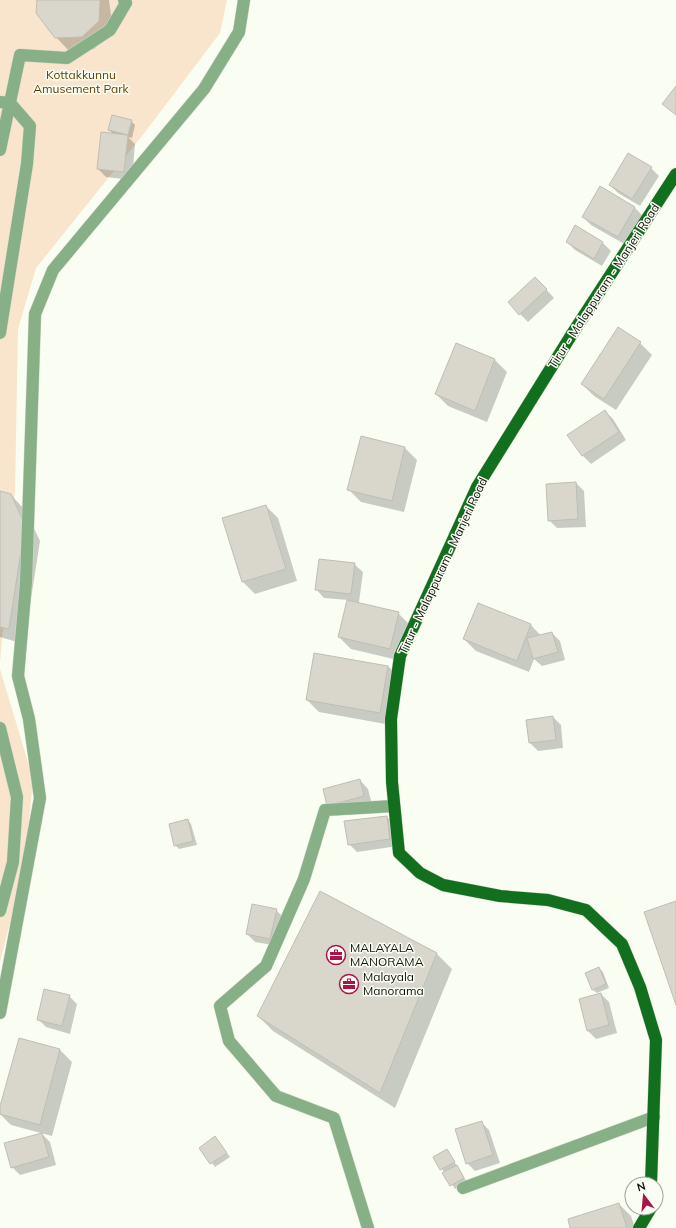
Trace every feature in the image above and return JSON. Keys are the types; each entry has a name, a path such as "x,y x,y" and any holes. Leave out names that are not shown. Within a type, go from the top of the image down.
{"main road":[{"name":"Tirur - Malappuram - Manjeri Road","path":"652,1176 656,1040 640,986 622,944 586,910 548,900 500,896 443,885 420,873 399,853 394,806 391,719 400,656 477,487 572,334 676,174"},
{"path":"639,1228 646,1216"}],"street":[{"path":"0,150 5,103 20,55 67,58 110,30 126,3 124,0"},
{"path":"0,1013 40,798 29,719 18,676 26,583 35,314 53,270 204,89 239,32 244,0"},
{"path":"0,333 27,164 30,126 5,103"},
{"path":"0,728 17,797 13,862 0,911"},
{"path":"368,1228 334,1118 276,1096 228,1041 220,1006 266,966 304,879 325,810 394,806"},
{"path":"463,1188 654,1117"}],"green space":[{"name":"Kottakkunnu Amusement Park","path":"0,0 227,0 220,33 142,136 36,268 18,329 15,490 0,663"},
{"path":"0,669 33,779 25,864 0,962"}],"building":[{"path":"37,0 100,0 99,21 82,37 55,38 36,13"},
{"path":"676,86 676,115 662,104"},
{"path":"112,115 132,120 128,135 108,130"},
{"path":"101,132 128,135 124,172 97,169"},
{"path":"628,153 652,167 632,199 609,185"},
{"path":"600,186 635,207 618,237 582,217"},
{"path":"575,225 603,242 594,259 566,242"},
{"path":"535,277 547,289 519,315 508,302"},
{"path":"618,327 641,342 604,399 581,384"},
{"path":"456,343 495,359 475,411 435,394"},
{"path":"605,410 619,432 582,456 567,435"},
{"path":"361,436 405,447 392,501 347,490"},
{"path":"576,482 578,519 548,521 546,484"},
{"path":"0,491 11,494 25,525 9,629 0,627"},
{"path":"266,505 286,569 242,582 222,518"},
{"path":"319,559 355,563 351,594 315,590"},
{"path":"347,600 399,612 390,649 338,637"},
{"path":"478,603 531,624 517,661 463,639"},
{"path":"552,632 558,652 533,659 527,638"},
{"path":"314,653 388,666 380,713 306,700"},
{"path":"553,716 556,740 529,743 526,720"},
{"path":"360,779 364,796 327,806 323,789"},
{"path":"387,816 390,839 348,845 344,821"},
{"path":"188,819 193,841 174,846 169,824"},
{"name":"Malayala Manorama","path":"320,891 437,953 380,1093 257,1016"},
{"path":"676,901 676,1005 644,912"},
{"path":"252,904 277,909 270,939 246,934"},
{"path":"599,967 606,984 592,990 585,973"},
{"path":"44,989 70,995 62,1026 37,1020"},
{"path":"601,993 609,1025 587,1031 579,999"},
{"path":"19,1038 60,1049 40,1125 0,1114 0,1106"},
{"path":"482,1121 493,1155 466,1164 455,1129"},
{"path":"42,1133 49,1157 11,1168 4,1143"},
{"path":"215,1136 227,1153 210,1164 199,1148"},
{"path":"447,1149 455,1162 440,1170 433,1157"},
{"path":"457,1165 464,1178 450,1186 442,1173"},
{"path":"619,1203 627,1228 570,1228 568,1219"}],"place":[{"name":"MALAYALA MANORAMA","path":"336,955"},
{"name":"Malayala Manorama","path":"349,984"}]}
